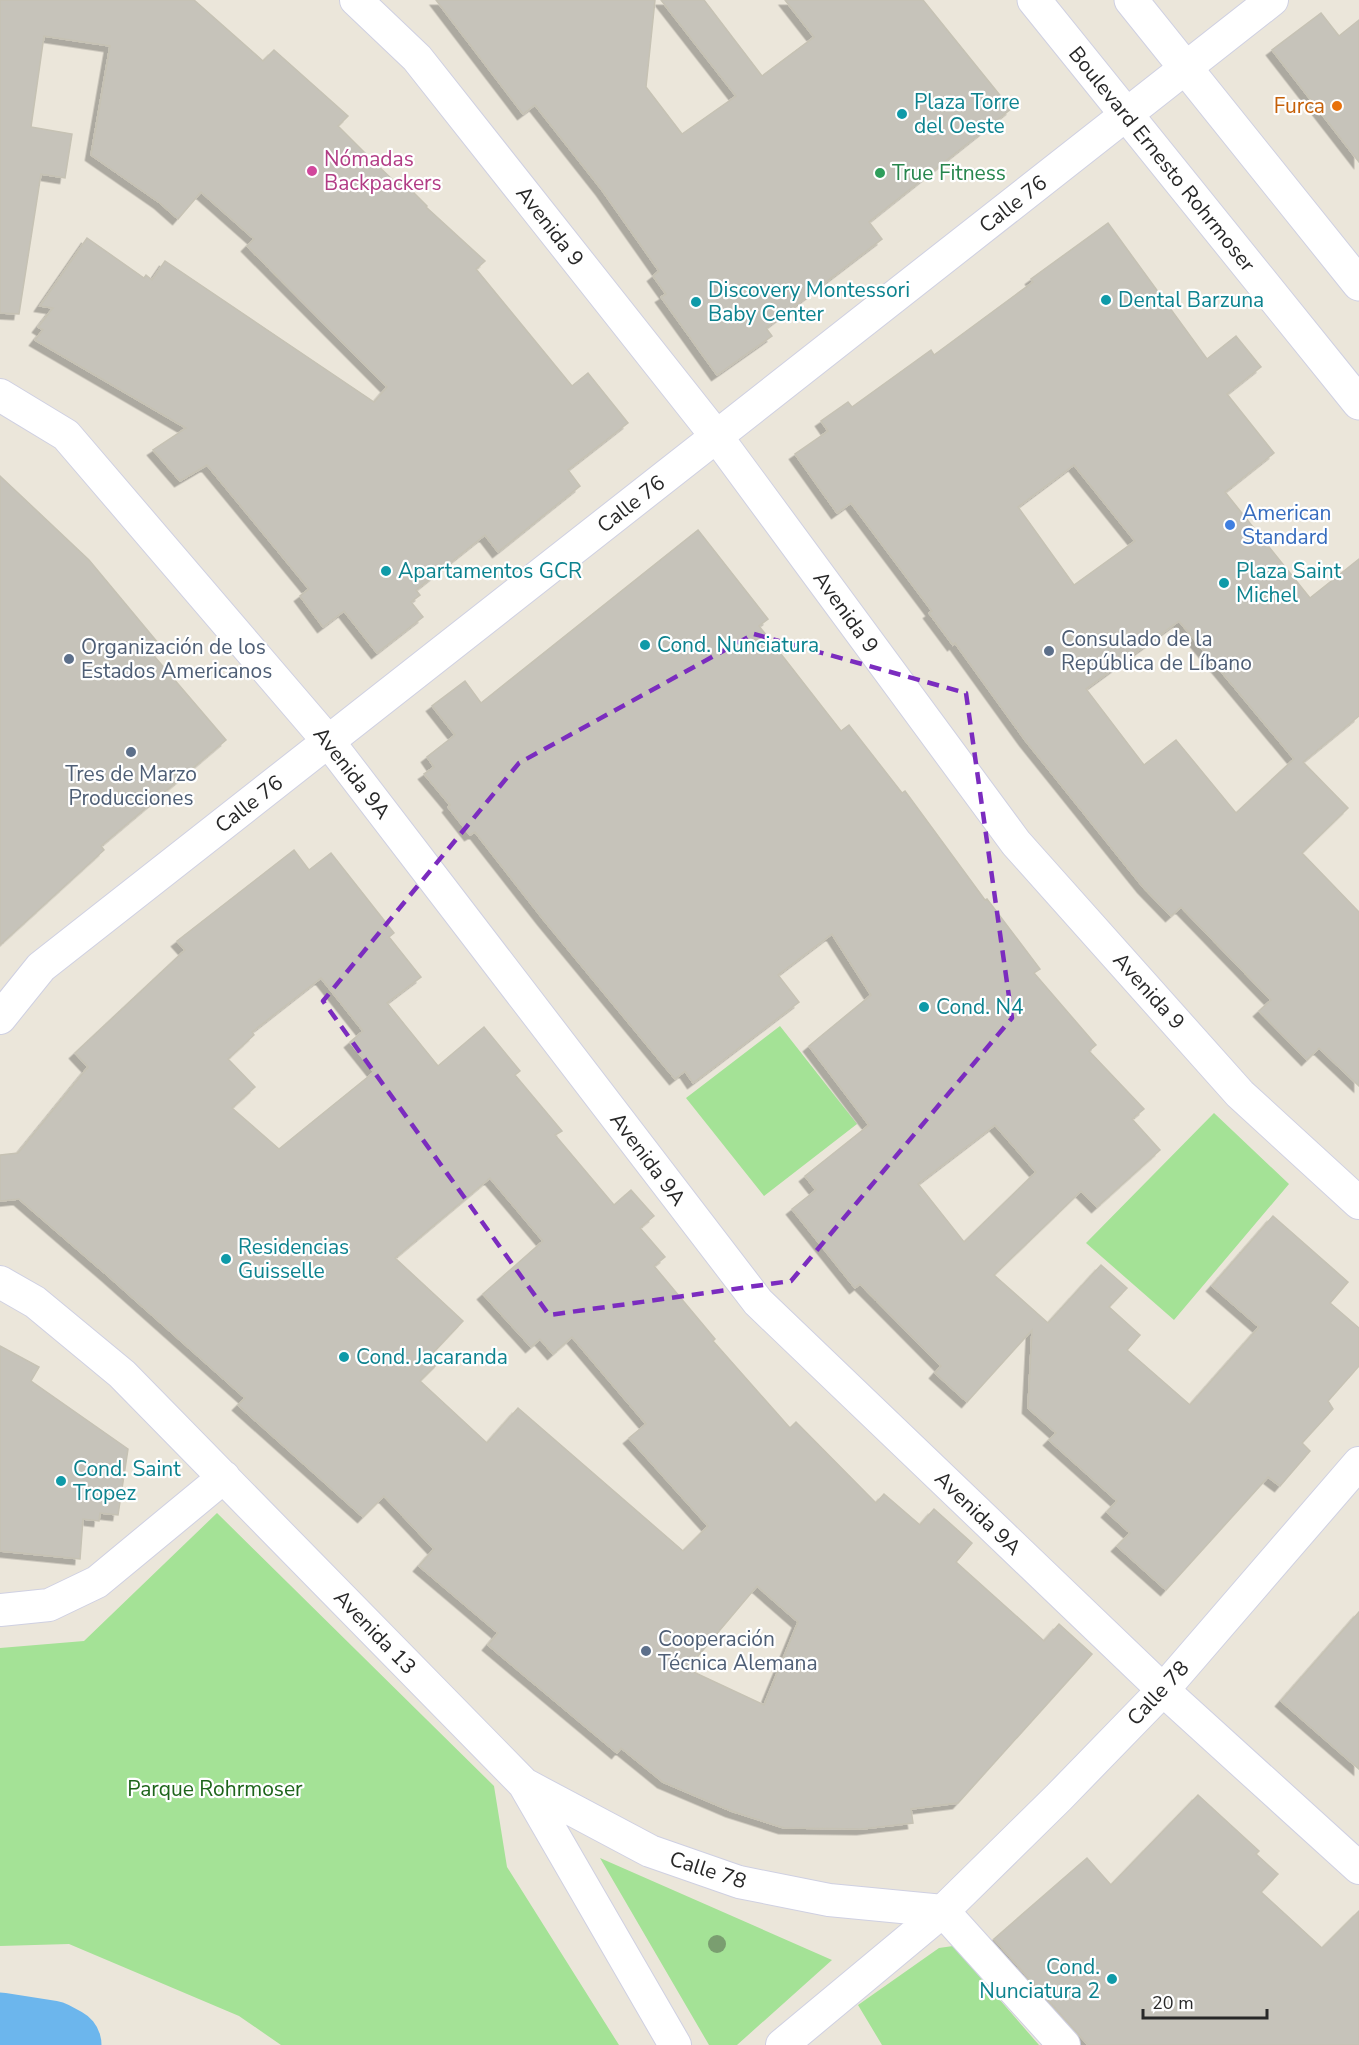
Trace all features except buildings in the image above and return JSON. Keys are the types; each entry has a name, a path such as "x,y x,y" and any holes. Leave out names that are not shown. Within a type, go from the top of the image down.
{"main road":[{"name":"Boulevard Ernesto Rohrmoser","path":"1034,0 1359,403"},
{"path":"1131,0 1359,284"}],"street":[{"name":"Calle 76","path":"0,1018 41,967 1272,0"},
{"name":"Avenida 9","path":"358,1 417,58 717,437 1016,843 1240,1094 1359,1203"},
{"name":"Avenida 9A","path":"0,394 66,435 328,741 758,1302 1163,1690 1359,1868"},
{"name":"Avenida 13","path":"0,1282 35,1302 122,1374 524,1784 675,2045"},
{"name":"Calle 78","path":"782,2045 942,1911 1059,1797 1163,1690 1359,1462"},
{"path":"0,1610 49,1605 97,1582 224,1477"},
{"name":"Calle 78","path":"524,1784 650,1851 739,1882 829,1900 942,1911"},
{"path":"942,1911 1064,2045"}],"highlighted area":[{"path":"754,634 966,693 1012,1018 791,1281 549,1315 323,1001 519,763"}],"green space":[{"path":"780,1026 857,1124 764,1196 686,1098"},
{"path":"1214,1113 1289,1184 1174,1320 1086,1243"},
{"name":"Parque Rohrmoser","path":"217,1513 494,1786 507,1867 619,2045 281,2045 239,2016 69,1944 0,1946 0,1648 84,1641"},
{"path":"600,1858 832,1960 737,2045 709,2045"},
{"path":"953,1946 1039,2045 882,2045 858,2005 939,1948"}],"waterway":[{"path":"0,2030 51,2038 64,2045"}],"place":[{"name":"Furca","path":"1337,106"},
{"name":"Plaza Torre del Oeste","path":"902,114"},
{"name":"Nómadas Backpackers","path":"312,171"},
{"name":"True Fitness","path":"880,173"},
{"name":"Dental Barzuna","path":"1106,300"},
{"name":"Discovery Montessori Baby Center","path":"696,302"},
{"name":"American Standard","path":"1230,525"},
{"name":"Apartamentos GCR","path":"386,571"},
{"name":"Plaza Saint Michel","path":"1224,583"},
{"name":"Cond. Nunciatura","path":"645,645"},
{"name":"Consulado de la República de Líbano","path":"1049,651"},
{"name":"Organización de los Estados Americanos","path":"69,659"},
{"name":"Tres de Marzo Producciones","path":"131,752"},
{"name":"Cond. N4","path":"924,1007"},
{"name":"Residencias Guisselle","path":"226,1259"},
{"name":"Cond. Jacaranda","path":"344,1357"},
{"name":"Cond. Saint Tropez","path":"61,1481"},
{"name":"Cooperación Técnica Alemana","path":"646,1651"},
{"name":"Cond. Nunciatura 2","path":"1112,1979"}]}
